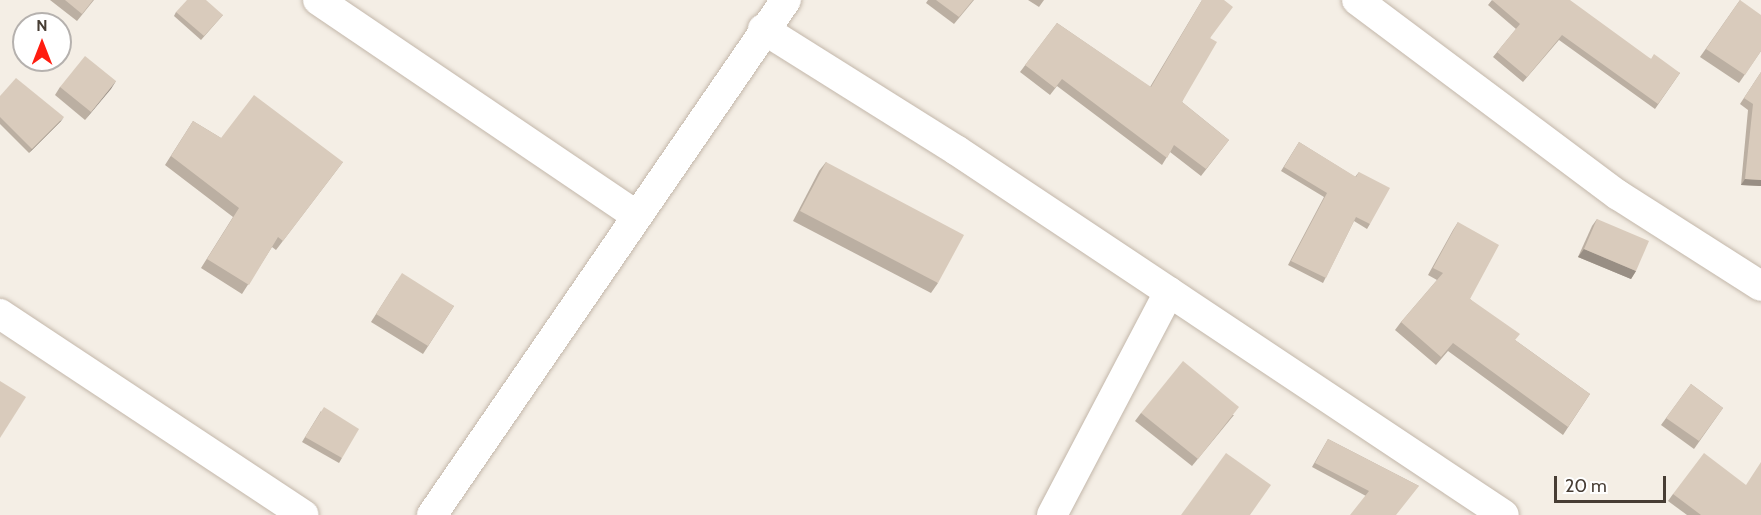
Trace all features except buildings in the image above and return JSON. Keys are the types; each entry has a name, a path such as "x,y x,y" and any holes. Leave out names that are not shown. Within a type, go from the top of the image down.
{"street":[{"path":"318,0 636,216"},
{"path":"432,515 786,0"},
{"path":"1357,0 1544,136 1618,195 1761,286"},
{"path":"764,29 956,150 1503,515"},
{"path":"1052,515 1169,292"},
{"path":"0,314 304,515"}]}
